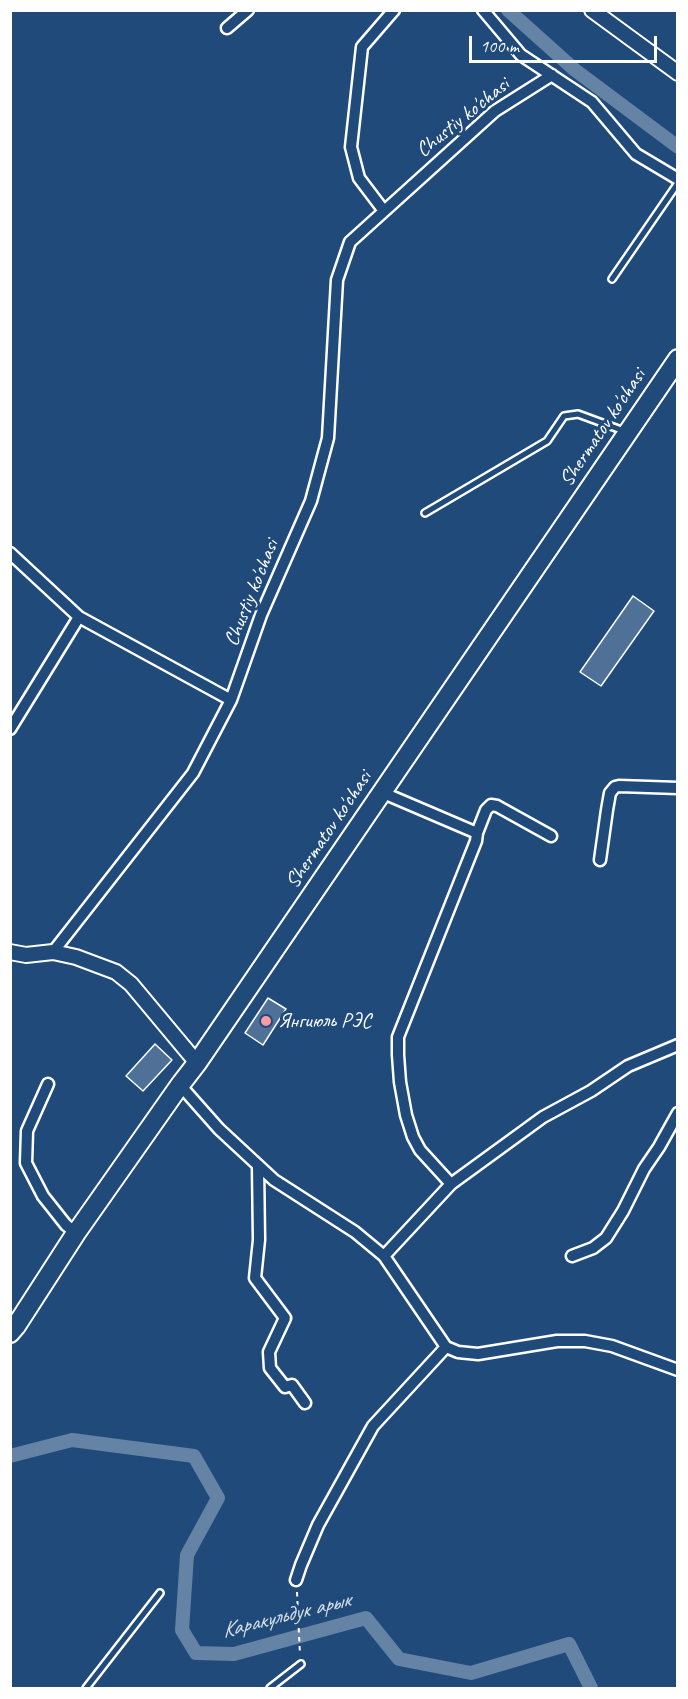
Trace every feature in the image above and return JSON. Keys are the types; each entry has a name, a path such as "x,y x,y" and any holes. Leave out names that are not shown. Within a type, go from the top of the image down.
{"main road":[{"name":"Shermatov ko'chasi","path":"12,1331 76,1233 197,1064 678,359"}],"street":[{"path":"227,28 248,10"},
{"name":"Chustiy ko'chasi","path":"53,952 193,773 231,700 261,615 311,501 328,438 337,280 350,242 495,111 552,75 521,55 483,10"},
{"path":"592,10 678,73"},
{"path":"384,212 359,178 351,147 362,47 389,12"},
{"path":"552,75 592,102 636,154 678,181"},
{"path":"10,553 80,617 231,700"},
{"path":"10,729 80,617"},
{"path":"600,860 610,793 615,788 619,786 678,788"},
{"path":"381,792 477,833"},
{"path":"451,1184 420,1150 413,1137 400,1082 398,1037 476,841 486,810 494,805 551,836"},
{"path":"10,952 26,955 53,952 76,957 116,972 131,984 197,1064"},
{"path":"384,1256 451,1184 543,1117 591,1091 628,1066 678,1045"},
{"path":"48,1084 27,1131 26,1163 43,1196 66,1225 76,1233"},
{"path":"180,1085 219,1129 274,1180 355,1232 384,1256 446,1347 458,1352 477,1354 557,1341 585,1341 612,1346 678,1370"},
{"path":"572,1256 593,1248 606,1238 623,1211 644,1169 673,1133 678,1113"},
{"path":"258,1165 259,1240 255,1278 285,1318 269,1352 270,1368 285,1387 292,1385 305,1404"},
{"path":"296,1580 318,1525 373,1426 446,1347"}],"lane":[{"path":"612,279 678,181"},
{"path":"425,513 547,441 564,416 578,414 627,432"},
{"path":"86,1689 160,1593"},
{"path":"270,1689 301,1664"}],"path":[{"path":"296,1580 301,1664"}],"building":[{"path":"633,596 654,611 601,686 580,672"},
{"name":"Янгиюль РЭС","path":"268,998 286,1009 263,1045 245,1033"},
{"path":"155,1044 172,1060 143,1091 126,1076"}],"waterway":[{"path":"508,10 575,70 678,147"},
{"name":"Каракульдук арык","path":"10,1456 72,1440 194,1456 218,1498 187,1555 182,1630 196,1653 234,1654 366,1618 399,1659 471,1673 569,1644 591,1688"}],"place":[{"name":"Янгиюль РЭС","path":"266,1021"}]}
